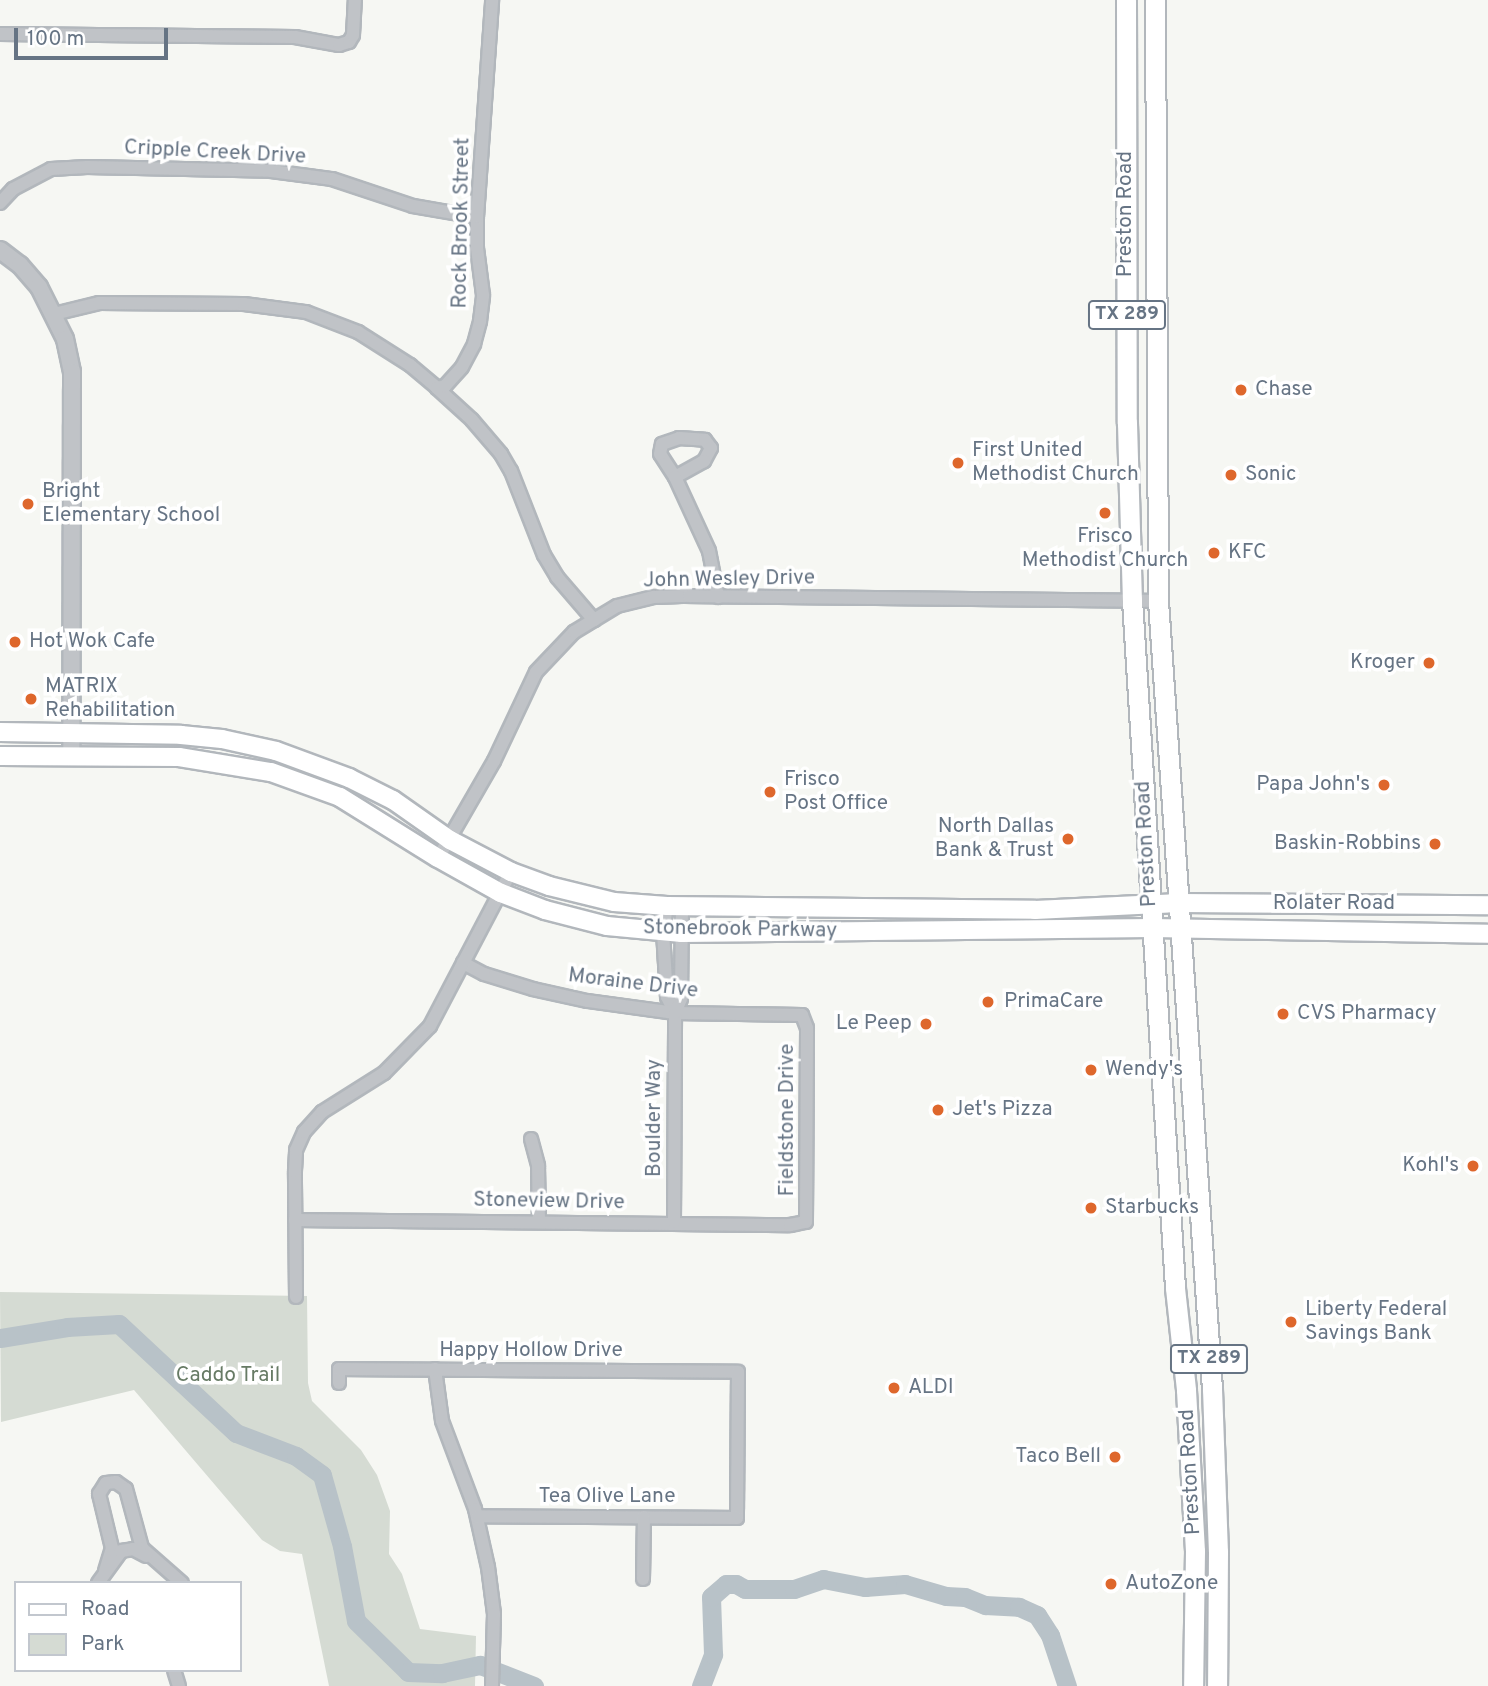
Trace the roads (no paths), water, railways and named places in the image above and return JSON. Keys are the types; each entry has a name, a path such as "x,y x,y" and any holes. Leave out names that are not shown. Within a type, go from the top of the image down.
{"main road":[{"name":"Preston Road","path":"1126,0 1127,422 1132,600 1150,904 1195,1551 1193,1686"},
{"name":"Preston Road","path":"1155,0 1158,601 1180,903 1215,1486 1217,1686"},
{"name":"Stonebrook Parkway","path":"0,733 181,735 222,738 284,753 349,778 393,800 450,840 511,872 583,896 614,902 675,906 1035,910 1180,903"},
{"path":"279,775 284,753"},
{"name":"Stonebrook Parkway","path":"0,756 179,757 279,775 340,797 438,858 501,892 545,910 607,926 682,933 1181,929"},
{"name":"Rolater Road","path":"1180,903 1488,905"},
{"path":"1359,904 1361,932"},
{"path":"832,908 832,931"},
{"path":"937,933 939,909"},
{"name":"Rolater Road","path":"1181,929 1488,934"},
{"path":"1169,1171 1196,1170"},
{"path":"1191,1488 1215,1486"}],"street":[{"path":"0,34 295,37 339,45 349,42 353,35 355,0"},
{"name":"Rock Brook Street","path":"437,388 445,386 462,367 474,344 480,321 483,295 477,248 477,217 492,0"},
{"name":"Cripple Creek Drive","path":"0,203 13,189 51,169 87,167 271,171 332,179 413,206 477,217"},
{"path":"0,250 39,286 65,339 72,372 71,756"},
{"path":"54,314 99,303 244,304 306,312 358,332 410,365 437,388 472,420 501,454 512,471 544,555 557,577 594,620"},
{"path":"675,477 709,551 718,597"},
{"name":"John Wesley Drive","path":"438,858 494,761 536,672 574,632 636,600 718,597 1158,601"},
{"path":"296,1297 296,1150 304,1132 322,1112 384,1073 430,1026 511,872"},
{"name":"Boulder Way","path":"675,906 663,932 667,997 675,1013"},
{"name":"Boulder Way","path":"674,1222 675,1013 681,999 682,933 675,906"},
{"name":"Moraine Drive","path":"463,963 485,974 533,989 587,1001 675,1013 802,1016"},
{"name":"Fieldstone Drive","path":"802,1016 807,1028 807,1215 802,1224"},
{"path":"531,1139 538,1166 539,1221"},
{"name":"Stoneview Drive","path":"295,1220 802,1224"},
{"name":"Happy Hollow Drive","path":"338,1383 339,1369 738,1372 737,1518"},
{"path":"435,1369 442,1422 477,1516 488,1567 494,1642 492,1686"},
{"path":"102,1577 111,1548 99,1494 101,1488 110,1482 119,1482 126,1489 140,1543 155,1561 179,1581"},
{"name":"Tea Olive Lane","path":"477,1516 737,1518"},
{"path":"643,1579 644,1517"},
{"path":"102,1577 119,1553 128,1549 155,1561"}],"waterway":[{"path":"0,1338 67,1327 119,1324 236,1433 296,1456 322,1475 342,1546 356,1621 408,1672 442,1673 480,1665 534,1686"},
{"path":"701,1686 713,1654 711,1597 726,1584 736,1584 745,1589 794,1589 823,1579 865,1587 905,1584 946,1596 965,1597 985,1605 1019,1607 1037,1615 1050,1635 1067,1686"}],"place":[{"name":"Chase","path":"1241,390"},
{"name":"First United Methodist Church","path":"958,463"},
{"name":"Sonic","path":"1231,475"},
{"name":"Bright Elementary School","path":"28,504"},
{"name":"Frisco Methodist Church","path":"1105,513"},
{"name":"KFC","path":"1214,553"},
{"name":"Hot Wok Cafe","path":"15,642"},
{"name":"Kroger","path":"1429,663"},
{"name":"MATRIX Rehabilitation","path":"31,699"},
{"name":"Papa John's","path":"1384,785"},
{"name":"Frisco Post Office","path":"770,792"},
{"name":"North Dallas Bank & Trust","path":"1068,839"},
{"name":"Baskin-Robbins","path":"1435,844"},
{"name":"PrimaCare","path":"988,1002"},
{"name":"CVS Pharmacy","path":"1283,1014"},
{"name":"Le Peep","path":"926,1024"},
{"name":"Wendy's","path":"1091,1070"},
{"name":"Jet's Pizza","path":"938,1110"},
{"name":"Kohl's","path":"1473,1166"},
{"name":"Starbucks","path":"1091,1208"},
{"name":"Liberty Federal Savings Bank","path":"1291,1322"},
{"name":"ALDI","path":"894,1388"},
{"name":"Taco Bell","path":"1115,1457"},
{"name":"AutoZone","path":"1111,1584"}],"park label":[{"name":"Caddo Trail","path":"228,1376"}]}
